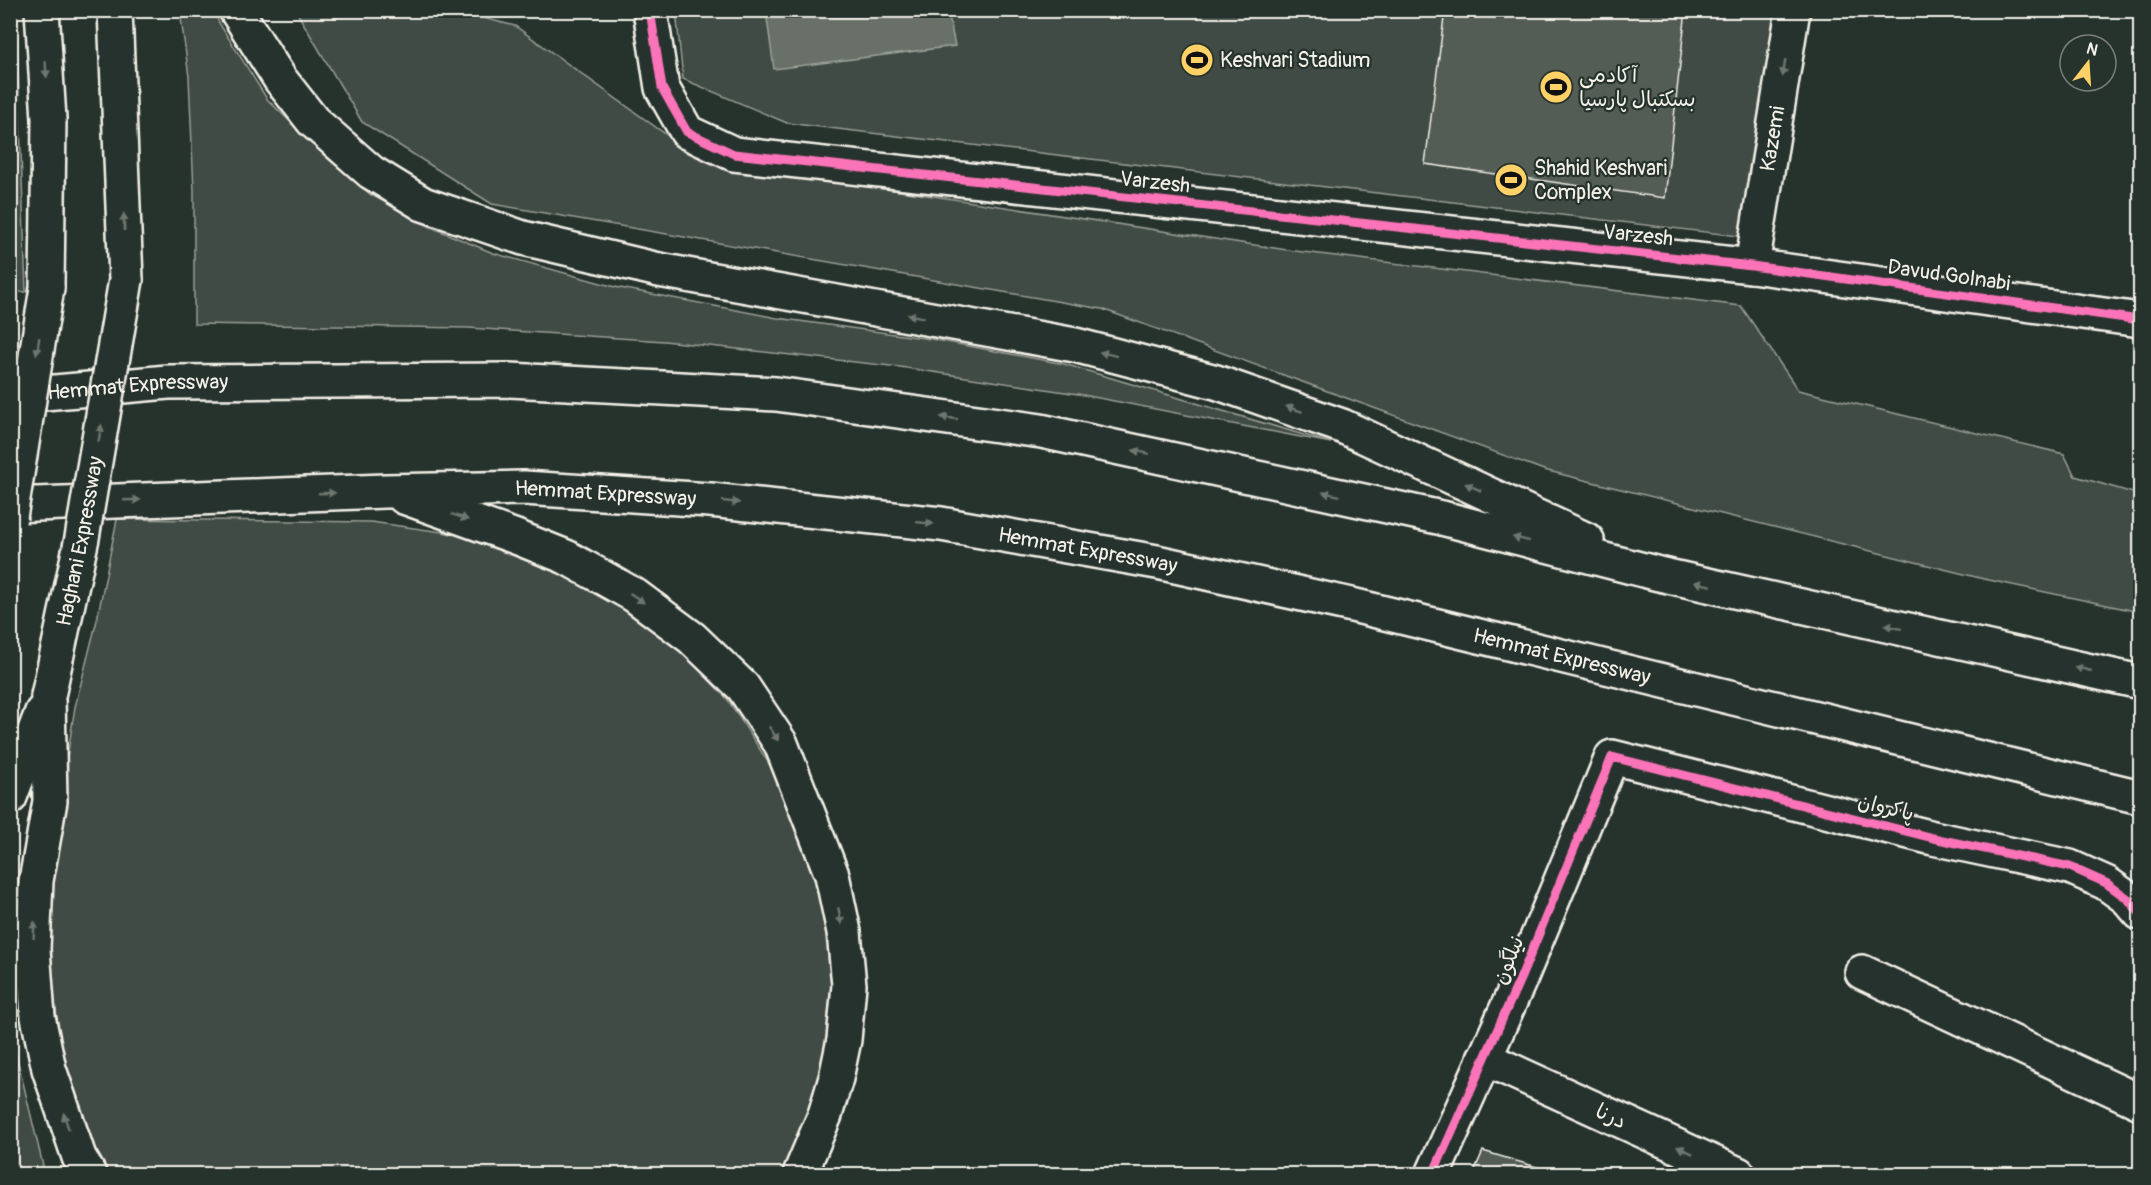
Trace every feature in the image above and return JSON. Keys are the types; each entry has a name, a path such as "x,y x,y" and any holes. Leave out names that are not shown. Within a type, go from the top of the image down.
{"main road":[{"path":"10,517 47,288 49,119 42,10"},
{"name":"Haghani Expressway","path":"10,797 48,696 82,538 126,280 115,10"},
{"path":"236,10 280,80 313,121 371,172 423,204 523,237 659,270 1075,345 1216,382 1342,426 1659,574"},
{"name":"Varzesh","path":"650,10 662,88 687,132 734,154 1752,266"},
{"name":"Kazemi","path":"1752,266 1793,10"},
{"name":"Davud Golnabi","path":"1752,266 2140,320"},
{"name":"Hemmat Expressway","path":"10,396 168,382 486,380 776,394 1041,431 1442,518 1659,574 2140,682"},
{"name":"Hemmat Expressway","path":"10,505 524,488 710,500 964,528 1157,562 1345,603 2140,797"},
{"path":"385,491 566,557 634,595 692,638 743,687 781,744 832,875 844,932 849,985 844,1040 836,1078 825,1115 800,1174"},
{"path":"48,696 50,801 36,881 33,949 38,1017 49,1069 79,1157 89,1174"},
{"name":"پاکروان","path":"1612,757 1932,838 2070,867 2106,883 2127,898 2140,913"},
{"name":"نیلگون","path":"1433,1174 1521,977 1612,757"},
{"path":"1862,972 2140,1102"},
{"name":"درنا","path":"1485,1058 1738,1174"}],"shaded area":[{"path":"10,11 16,11 26,292 11,292"},
{"path":"180,11 214,11 219,23 267,99 326,157 371,195 431,227 493,253 615,287 777,318 931,339 1064,364 1331,443 1078,394 900,367 664,341 469,328 194,324 194,191 189,77"},
{"path":"296,11 455,11 515,26 703,161 1287,250 1741,306 1798,390 2064,454 2075,476 2140,495 2140,612 1984,579 1544,470 1102,309 492,204 362,122"},
{"name":"Shahid Keshvari Complex","path":"676,11 1776,11 1747,237 787,123 683,79"},
{"path":"766,11 948,11 955,46 774,69"},
{"path":"117,519 371,522 442,532 504,545 554,568 620,605 676,645 728,700 779,779 807,852 824,911 832,961 830,1012 825,1046 816,1094 785,1174 107,1174 85,1127 64,1064 46,942 57,823 75,707 97,620"},
{"path":"10,973 14,1045 45,1174 11,1174"}],"building":[{"name":"آکادمی بسکتبال پارسیا","path":"1445,10 1686,10 1665,198 1425,164"},
{"path":"1483,1151 1560,1174 1473,1174"}],"cycle path":[{"path":"650,10 662,88 687,132 734,154 1752,266 2140,320"},
{"path":"1433,1174 1521,977 1612,757 1933,838 2070,867 2106,883 2127,898 2140,913"}],"place":[{"name":"Keshvari Stadium","path":"1197,60"},
{"name":"آکادمی بسکتبال پارسیا","path":"1556,87"},
{"name":"Shahid Keshvari Complex","path":"1511,180"}]}
